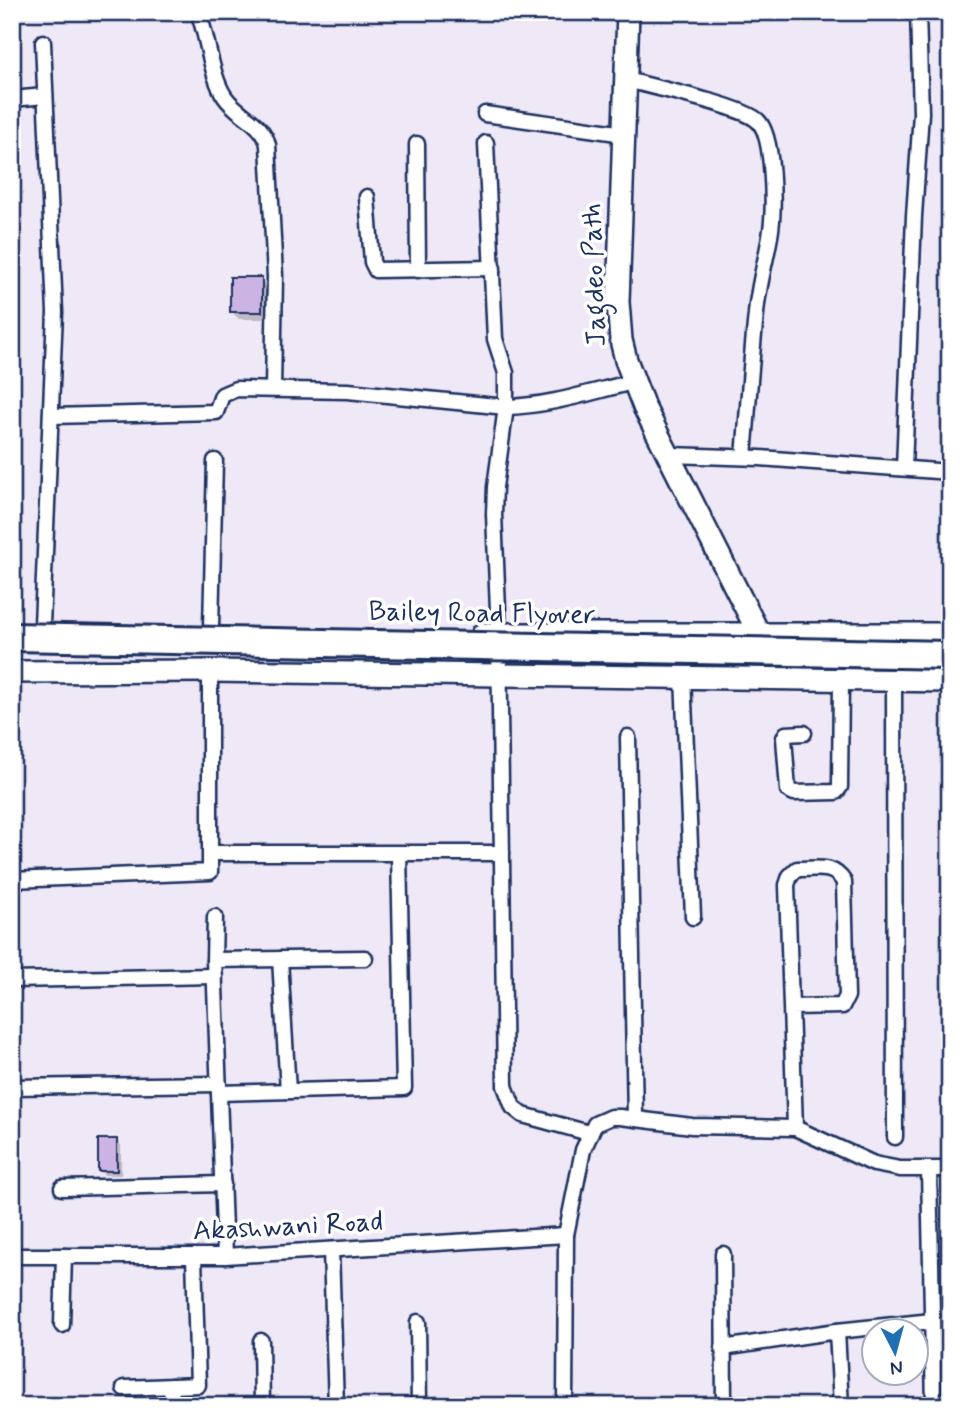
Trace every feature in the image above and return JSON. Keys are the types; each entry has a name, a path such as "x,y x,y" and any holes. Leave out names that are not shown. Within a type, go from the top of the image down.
{"highway":[{"name":"Bailey Road Flyover","path":"12,637 950,655"},
{"name":"Bailey Road Flyover","path":"12,653 645,661 950,668"}],"main road":[{"name":"Jagdeo Path","path":"628,12 618,302 621,340 633,382 758,632"},
{"path":"12,625 499,634 950,634"},
{"path":"726,632 726,677"},
{"path":"820,678 822,633"},
{"path":"12,672 210,671 950,681"}],"street":[{"path":"198,12 223,95 243,116 263,131 268,145 275,276 273,389"},
{"path":"904,468 921,113 918,12"},
{"path":"42,625 55,312 43,43"},
{"path":"627,80 742,113 760,122 765,132 772,228 756,312 744,457"},
{"path":"12,99 45,96"},
{"path":"485,114 624,134"},
{"path":"486,143 495,339 496,349 506,369 506,407 494,514 499,634 505,1086 513,1107 523,1115 589,1133"},
{"path":"417,145 418,270"},
{"path":"367,197 374,268 492,268"},
{"path":"51,416 216,412 222,395 229,390 273,389 348,391 506,407 563,400 633,382"},
{"path":"670,455 744,457 950,472"},
{"path":"211,628 215,461"},
{"path":"12,880 207,874 211,870 210,671"},
{"path":"683,676 693,917"},
{"path":"804,733 786,734 784,738 788,790 794,793 836,792 840,787 841,679"},
{"path":"894,680 895,1137"},
{"path":"628,737 635,1119"},
{"path":"211,853 502,853"},
{"path":"12,1087 288,1091 404,1088 399,854"},
{"path":"791,1007 842,1006 847,996 844,883 838,873 829,869 797,869 790,876 787,885 791,1007 795,1128"},
{"path":"215,917 214,960 225,1256"},
{"path":"214,960 365,958"},
{"path":"280,959 288,1091"},
{"path":"12,980 215,976"},
{"path":"565,1406 566,1235 583,1150 589,1133 596,1124 620,1117 692,1126 795,1128 874,1164 900,1169 950,1169"},
{"path":"929,1170 934,1406"},
{"path":"62,1188 223,1184"},
{"name":"Akashwani Road","path":"12,1256 225,1256 566,1235"},
{"path":"331,1250 336,1406"},
{"path":"723,1254 723,1406"},
{"path":"62,1325 64,1256"},
{"path":"124,1388 198,1385 194,1257"},
{"path":"723,1348 837,1331 932,1321"},
{"path":"418,1322 419,1406"},
{"path":"837,1331 841,1406"},
{"path":"261,1341 262,1406"},
{"path":"171,1386 172,1406"}],"building":[{"path":"230,277 262,277 262,312 230,312"},
{"path":"98,1139 117,1139 117,1171 98,1171"}]}
